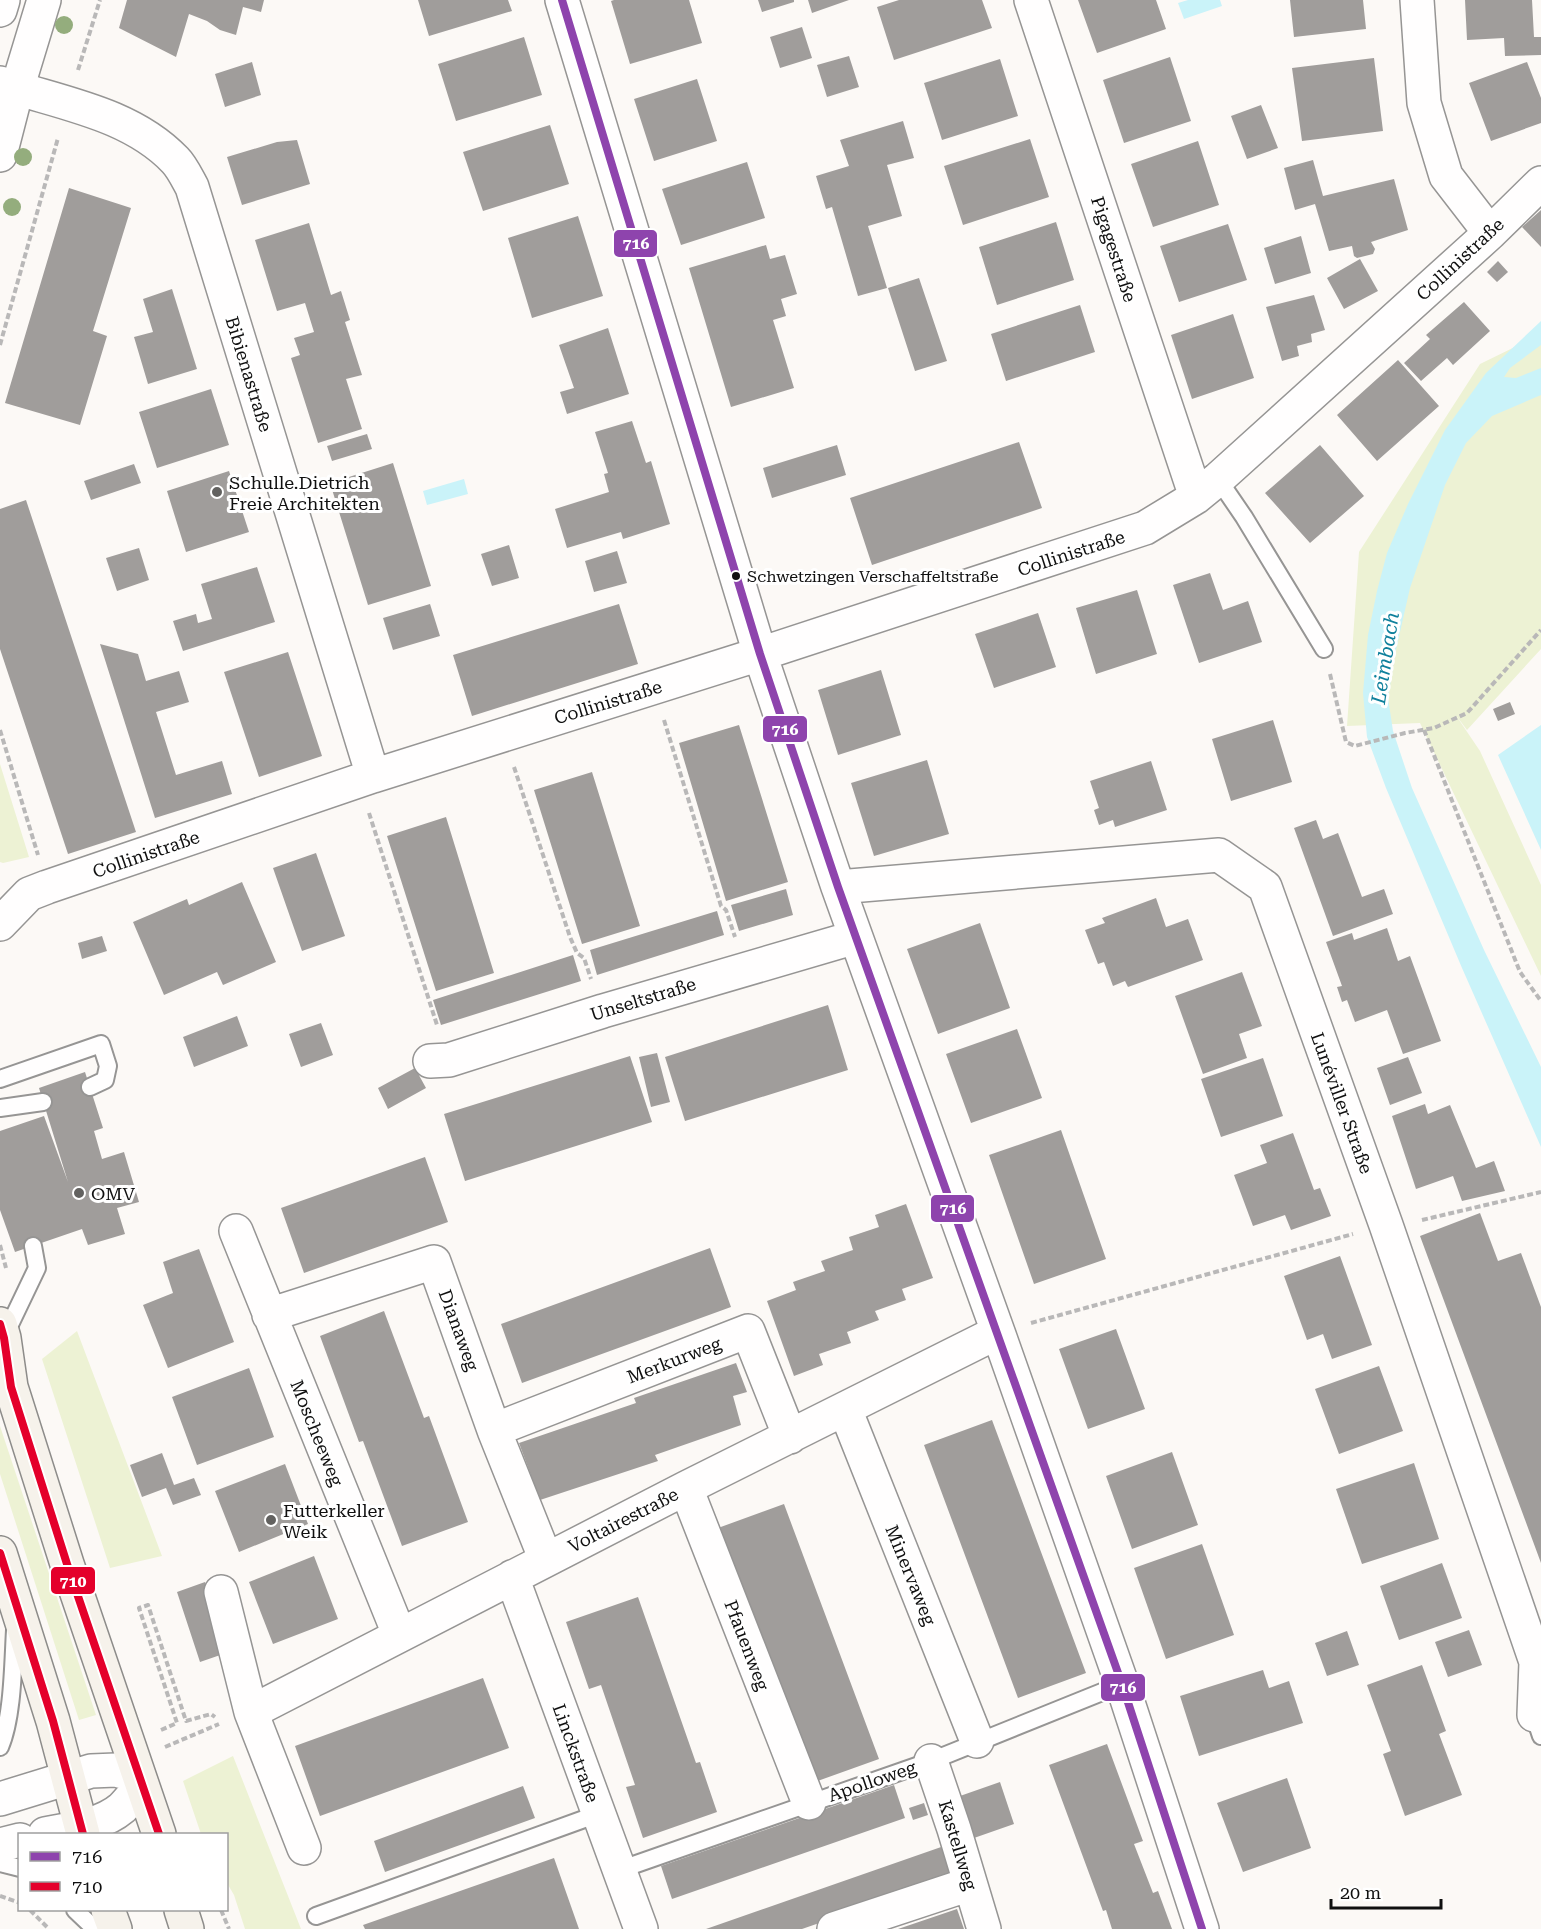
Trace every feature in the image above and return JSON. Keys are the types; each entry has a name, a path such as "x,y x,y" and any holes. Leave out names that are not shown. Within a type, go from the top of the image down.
{"main road":[{"path":"2,1331 11,1387 67,1564 159,1833"},
{"path":"0,1553 53,1721 82,1831"},
{"path":"108,1911 115,1929"},
{"path":"181,1911 187,1929"}],"street":[{"path":"0,10 3,0"},
{"path":"0,155 9,86 44,0"},
{"path":"562,0 760,654 838,887 1122,1684 1202,1929"},
{"name":"Pigagestraße","path":"1032,0 1207,488"},
{"path":"1417,0 1424,103 1446,176 1490,233"},
{"name":"Bibienastraße","path":"9,86 133,127 157,143 177,162 192,187 366,779"},
{"name":"Collinistraße","path":"0,924 29,894 47,887 366,779 760,654 1145,528 1207,488 1490,233 1541,183"},
{"name":"Lunéviller Straße","path":"838,887 1219,855 1264,887 1386,1225 1536,1662 1538,1725"},
{"name":"Unseltstraße","path":"440,1061 856,937"},
{"name":"Moscheeweg","path":"236,1231 399,1634"},
{"name":"Dianaweg","path":"269,1315 434,1262 494,1430 546,1560"},
{"name":"Merkurweg","path":"494,1430 748,1331 790,1437"},
{"name":"Voltairestraße","path":"236,1718 686,1488 998,1332"},
{"name":"Minervaweg","path":"845,1409 977,1741"},
{"name":"Pfauenweg","path":"686,1488 808,1803"},
{"name":"Linckstraße","path":"512,1577 641,1929"},
{"path":"220,1592 236,1718 304,1848"},
{"name":"Kastellweg","path":"931,1761 984,1929"},
{"path":"0,1799 91,1771 116,1770 140,1781 122,1807 108,1817 82,1831 57,1833"},
{"path":"0,1845 18,1840"},
{"path":"834,1929 970,1884"}],"lane":[{"path":"1207,488 1244,517 1324,649"},
{"path":"0,1078 101,1044 108,1066 105,1080 90,1087"},
{"path":"0,1108 43,1102"},
{"path":"2,1331 38,1268 33,1246"},
{"path":"0,1747 5,1735 11,1689 17,1608"},
{"name":"Apolloweg","path":"619,1870 931,1761 1122,1684"},
{"path":"316,1916 598,1814"},
{"path":"0,1863 18,1868"},
{"path":"76,1911 95,1929"}],"path":[{"path":"0,345 99,0"},
{"path":"1324,649 1346,742 1355,746 1434,728 1467,713 1541,630"},
{"path":"654,688 721,906"},
{"path":"0,730 47,887"},
{"path":"1424,730 1520,972 1541,1001"},
{"path":"503,735 577,952"},
{"path":"366,779 440,1061"},
{"path":"998,1332 1386,1225 1413,1222 1541,1192"},
{"path":"154,1733 177,1723 139,1608 148,1605 186,1721 211,1714 236,1718"},
{"path":"177,1742 201,1732"},
{"path":"0,1896 18,1902"},
{"path":"31,1911 49,1929"},
{"path":"221,1911 229,1929"}],"green space":[{"path":"1541,334 1541,649 1467,730 1455,714 1480,751 1541,885 1541,976 1420,723 1347,726 1359,552 1480,364"},
{"path":"0,764 29,857 3,863 0,862"},
{"path":"77,1331 162,1556 110,1568 42,1359"},
{"path":"0,1426 96,1715 79,1720 0,1474"},
{"path":"233,1756 301,1929 245,1929 234,1895 228,1885 228,1833 201,1833 183,1781"}],"water":[{"path":"1188,0 1220,0 1222,6 1184,19 1178,3"},
{"name":"Leimbach","path":"1541,321 1541,345 1510,368 1504,377 1516,378 1541,368 1541,395 1492,416 1466,443 1445,485 1410,588 1388,698 1393,731 1412,788 1484,950 1541,1067 1541,1147 1386,788 1367,737 1363,693 1368,635 1377,591 1387,553 1408,504 1445,430 1486,373"},
{"path":"464,479 468,494 427,505 423,491"},
{"path":"1541,725 1541,850 1498,755"}],"building":[{"path":"127,0 264,0 261,12 243,7 236,35 220,30 207,21 189,14 176,57 119,28"},
{"path":"418,0 508,0 512,11 429,36"},
{"path":"689,0 702,43 630,64 611,1"},
{"path":"758,0 794,0 794,2 762,12"},
{"path":"808,0 849,0 812,13"},
{"path":"899,0 982,0 992,28 894,60 877,7"},
{"path":"1078,0 1156,0 1166,29 1097,53"},
{"path":"1290,0 1363,0 1366,29 1294,37"},
{"path":"1465,0 1532,0 1534,37 1541,37 1541,55 1505,56 1504,38 1467,40"},
{"path":"802,27 812,58 780,68 770,37"},
{"path":"524,37 542,95 456,121 438,64"},
{"path":"849,56 859,87 827,97 817,65"},
{"path":"1170,57 1191,121 1124,143 1103,80"},
{"path":"1374,58 1383,131 1302,141 1292,68"},
{"path":"1000,59 1018,116 942,140 924,83"},
{"path":"252,62 261,95 225,107 215,74"},
{"path":"1527,62 1541,98 1541,123 1491,141 1469,83"},
{"path":"697,79 717,141 654,161 634,99"},
{"path":"1261,105 1278,148 1247,159 1231,116"},
{"path":"903,121 914,158 887,165 902,216 868,226 887,288 858,296 832,207 826,209 816,176 849,166 840,140"},
{"path":"550,125 569,184 483,211 463,152"},
{"path":"1030,139 1049,197 963,225 944,166"},
{"path":"297,140 310,184 242,205 227,157 277,142"},
{"path":"1198,141 1219,205 1153,227 1131,164"},
{"path":"1313,160 1323,196 1394,179 1408,230 1371,242 1375,249 1373,254 1357,258 1354,256 1352,246 1329,251 1315,204 1295,210 1284,168"},
{"path":"747,162 765,218 681,245 662,189"},
{"path":"69,188 131,208 93,331 107,336 80,425 5,403"},
{"path":"1541,210 1541,247 1522,227"},
{"path":"578,216 603,296 532,318 508,238"},
{"path":"1056,222 1074,280 997,305 979,247"},
{"path":"309,223 331,295 341,291 350,320 345,322 362,375 346,379 362,429 318,443 291,358 300,355 294,338 314,332 305,303 277,311 255,240"},
{"path":"1228,224 1247,280 1179,302 1160,246"},
{"path":"1301,236 1311,273 1275,284 1264,248"},
{"path":"766,245 770,259 785,255 797,294 781,299 786,316 773,320 794,388 731,407 689,268"},
{"path":"1360,259 1378,291 1344,309 1327,278"},
{"path":"1498,261 1508,272 1497,282 1487,272"},
{"path":"919,278 947,361 915,371 888,288"},
{"path":"172,289 197,369 148,384 134,337 153,332 143,299"},
{"path":"1314,295 1325,330 1311,334 1312,342 1297,346 1299,356 1282,361 1266,307"},
{"path":"1464,302 1490,331 1453,365 1447,358 1421,381 1404,363 1430,339 1426,335"},
{"path":"1080,305 1095,352 1006,381 991,334"},
{"path":"1233,314 1254,378 1192,399 1171,335"},
{"path":"608,328 629,394 567,414 560,392 574,388 559,345"},
{"path":"1398,360 1439,406 1377,461 1337,415"},
{"path":"211,389 229,445 157,468 139,412"},
{"path":"632,421 646,463 651,461 670,524 623,539 621,532 567,548 555,509 609,492 604,474 608,473 595,432"},
{"path":"367,434 372,449 332,461 327,446"},
{"path":"1019,442 1042,508 872,565 850,498"},
{"path":"837,445 846,475 772,498 763,468"},
{"path":"1320,445 1364,496 1310,543 1265,493"},
{"path":"393,463 431,586 368,605 330,483"},
{"path":"134,464 141,483 91,500 84,481"},
{"path":"229,471 249,532 186,552 167,491"},
{"path":"26,500 136,832 68,854 0,649 0,509"},
{"path":"509,545 519,578 492,586 481,554"},
{"path":"139,548 149,580 117,591 106,558"},
{"path":"617,551 627,583 594,592 585,561"},
{"path":"257,567 275,622 183,651 173,621 196,614 198,623 212,619 201,584"},
{"path":"1210,573 1223,610 1248,601 1262,642 1199,663 1173,585"},
{"path":"1137,590 1157,654 1096,674 1076,608"},
{"path":"430,604 440,636 393,650 383,618"},
{"path":"619,604 638,664 472,716 453,655"},
{"path":"1038,613 1056,667 994,688 975,634"},
{"path":"100,644 138,654 146,681 179,671 189,702 156,712 176,775 222,761 232,794 155,818"},
{"path":"288,652 322,756 259,777 224,672"},
{"path":"881,670 901,735 838,755 818,690"},
{"path":"1510,702 1515,714 1498,721 1493,709"},
{"path":"1273,720 1292,782 1231,801 1212,739"},
{"path":"739,725 788,882 726,901 679,743"},
{"path":"927,760 949,834 874,856 851,783"},
{"path":"1151,761 1167,810 1115,827 1113,820 1099,825 1094,810 1099,808 1090,781"},
{"path":"592,772 640,926 582,944 534,790"},
{"path":"446,817 494,973 436,991 387,836"},
{"path":"1316,820 1323,839 1338,833 1362,897 1384,889 1393,914 1333,936 1294,828"},
{"path":"316,853 345,936 302,951 273,868"},
{"path":"242,882 276,962 223,985 217,972 164,995 133,922 187,899 189,905"},
{"path":"786,889 793,915 739,931 731,905"},
{"path":"1156,898 1166,927 1188,919 1203,960 1128,987 1125,981 1113,986 1104,962 1098,964 1085,930 1105,923 1102,918"},
{"path":"717,911 724,935 597,975 590,950"},
{"path":"980,923 1010,1008 938,1034 907,949"},
{"path":"1387,928 1398,961 1410,956 1441,1041 1403,1054 1387,1010 1355,1022 1347,1000 1342,1002 1337,987 1342,986 1326,942 1352,933 1354,940"},
{"path":"102,936 107,951 82,959 78,943"},
{"path":"573,955 581,981 441,1025 433,1000"},
{"path":"1242,972 1262,1026 1239,1034 1247,1058 1203,1074 1175,996"},
{"path":"828,1005 848,1070 685,1121 665,1057"},
{"path":"237,1016 248,1046 194,1067 183,1037"},
{"path":"321,1023 333,1055 301,1067 289,1034"},
{"path":"1017,1029 1042,1098 971,1123 946,1054"},
{"path":"657,1053 670,1102 651,1107 639,1057"},
{"path":"630,1056 652,1122 465,1181 444,1114"},
{"path":"1408,1057 1422,1093 1390,1105 1377,1068"},
{"path":"1263,1058 1283,1116 1221,1137 1201,1079"},
{"path":"415,1068 426,1088 388,1109 378,1088"},
{"path":"85,1072 103,1128 94,1131 102,1159 124,1152 139,1202 117,1208 125,1234 88,1245 82,1229 15,1252 0,1210 0,1131 44,1116 68,1182 39,1088"},
{"path":"1425,1104 1428,1114 1450,1105 1476,1168 1494,1161 1505,1191 1462,1201 1453,1176 1416,1189 1392,1116"},
{"path":"1061,1130 1106,1259 1034,1284 989,1155"},
{"path":"1293,1133 1314,1190 1320,1188 1331,1216 1291,1230 1285,1215 1253,1226 1234,1175 1267,1163 1260,1145"},
{"path":"425,1157 448,1222 304,1273 281,1208"},
{"path":"906,1204 933,1278 902,1289 906,1300 875,1311 879,1320 847,1332 851,1343 819,1354 823,1365 794,1376 767,1301 796,1290 793,1282 825,1271 821,1261 853,1250 849,1237 879,1227 875,1215"},
{"path":"1480,1213 1498,1261 1521,1253 1541,1307 1541,1563 1420,1236"},
{"path":"710,1248 731,1307 522,1383 501,1324"},
{"path":"199,1249 234,1342 168,1368 143,1305 173,1293 163,1262"},
{"path":"1340,1256 1372,1345 1332,1359 1323,1334 1307,1340 1284,1276"},
{"path":"384,1311 424,1418 429,1416 468,1522 402,1546 363,1441 359,1442 320,1336"},
{"path":"1116,1329 1145,1409 1088,1429 1059,1349"},
{"path":"736,1363 747,1392 733,1396 741,1425 655,1455 658,1461 540,1500 519,1443 636,1403 634,1398"},
{"path":"1379,1366 1403,1431 1339,1454 1315,1389"},
{"path":"249,1368 274,1437 197,1465 172,1397"},
{"path":"992,1420 1086,1673 1018,1698 924,1445"},
{"path":"1172,1452 1198,1525 1132,1549 1106,1476"},
{"path":"162,1453 174,1485 194,1478 201,1495 173,1505 166,1488 142,1497 130,1465"},
{"path":"1414,1463 1439,1539 1362,1564 1336,1489"},
{"path":"285,1464 308,1524 239,1552 215,1491"},
{"path":"784,1504 879,1759 812,1783 718,1528"},
{"path":"1202,1544 1234,1635 1166,1659 1134,1568"},
{"path":"314,1556 338,1619 273,1644 249,1582"},
{"path":"1442,1563 1462,1618 1399,1640 1380,1586"},
{"path":"205,1582 229,1652 200,1662 177,1592"},
{"path":"638,1597 696,1763 700,1762 717,1812 643,1838 626,1787 635,1785 601,1685 589,1689 566,1622"},
{"path":"1469,1630 1482,1665 1448,1677 1435,1642"},
{"path":"1347,1631 1359,1665 1327,1676 1315,1643"},
{"path":"1422,1665 1446,1731 1439,1734 1462,1795 1405,1816 1383,1754 1391,1751 1367,1685"},
{"path":"1263,1670 1269,1688 1289,1681 1303,1723 1199,1756 1180,1696"},
{"path":"483,1678 509,1748 320,1816 295,1746"},
{"path":"1107,1744 1143,1841 1134,1844 1153,1893 1158,1891 1172,1929 1112,1929 1106,1910 1103,1911 1049,1765"},
{"path":"1287,1778 1311,1848 1243,1872 1217,1803"},
{"path":"1000,1782 1014,1824 974,1838 960,1796"},
{"path":"894,1785 905,1818 672,1899 661,1866"},
{"path":"523,1786 535,1818 385,1872 374,1841"},
{"path":"924,1803 928,1815 913,1820 909,1808"},
{"path":"944,1846 955,1876 802,1929 706,1929"},
{"path":"554,1858 579,1929 365,1929 363,1925"},
{"path":"957,1909 964,1929 898,1929"}],"transit line":[{"name":"716","path":"562,0 760,654 838,887 1122,1684 1202,1929"},
{"name":"710","path":"0,1324 11,1387 67,1564 159,1833"},
{"name":"710","path":"0,1553 53,1721 83,1833"}],"place":[{"name":"Schulle.Dietrich Freie Architekten","path":"217,492"},
{"name":"Schwetzingen Verschaffeltstraße","path":"736,576"},
{"name":"OMV","path":"79,1193"},
{"name":"Futterkeller Weik","path":"271,1520"}]}
